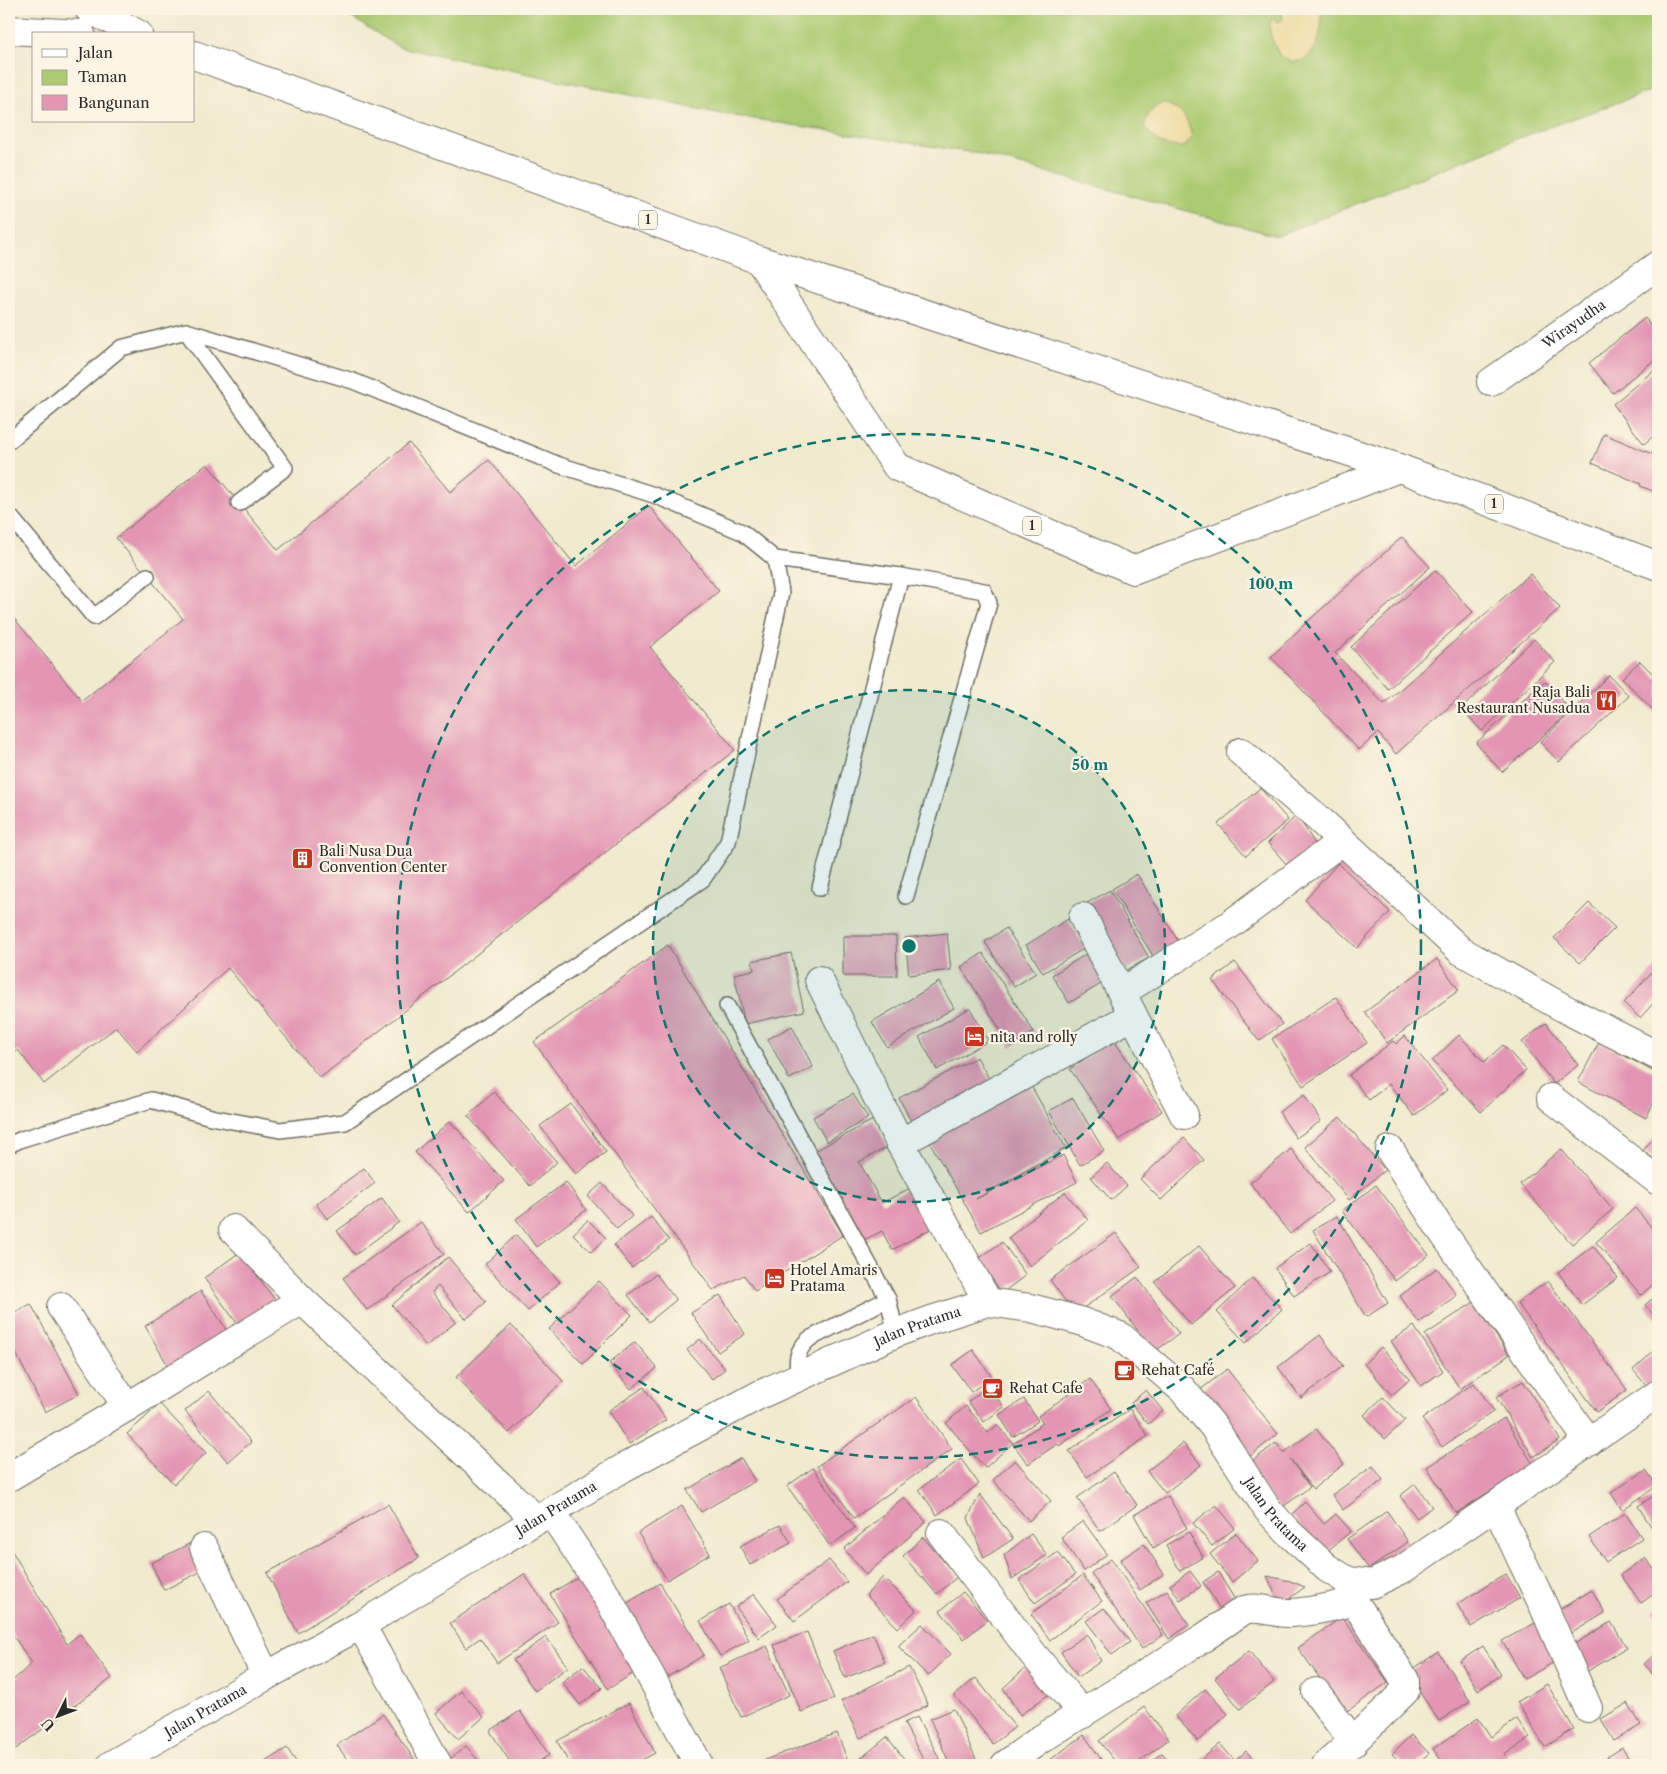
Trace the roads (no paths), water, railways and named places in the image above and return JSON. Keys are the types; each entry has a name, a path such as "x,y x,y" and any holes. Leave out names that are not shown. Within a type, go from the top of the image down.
{"main road":[{"path":"89,9 134,32"},
{"path":"9,30 45,32"},
{"name":"1","path":"195,54 759,260 1399,468 1658,566"},
{"name":"1","path":"759,260 897,467 1133,570 1399,468"},
{"name":"Wirayudha","path":"1491,382 1658,266"},
{"path":"1241,752 1342,841 1461,951 1569,1011 1658,1056"},
{"path":"900,1143 1127,1004 1342,841"},
{"path":"1083,917 1184,1114"},
{"path":"819,980 900,1143 988,1302"},
{"path":"1551,1098 1658,1181"},
{"path":"1390,1150 1439,1228 1590,1442"},
{"path":"233,1229 302,1300 544,1516 608,1598 699,1765"},
{"path":"9,1477 302,1300"},
{"name":"Jalan Pratama","path":"111,1765 266,1676 361,1625 623,1468 759,1396 896,1333 988,1302 1030,1308 1064,1316 1120,1336 1182,1388 1213,1426 1268,1510 1288,1532 1351,1591 1372,1584 1403,1569 1658,1394"},
{"path":"61,1307 127,1407"},
{"path":"1496,1506 1543,1605 1588,1708"},
{"path":"941,1533 1033,1654 1083,1714"},
{"path":"204,1548 266,1676"},
{"path":"1005,1765 1041,1739 1203,1638 1244,1610 1260,1608 1290,1613 1320,1610 1351,1591 1405,1680 1406,1686 1405,1691 1353,1742 1326,1765"},
{"path":"361,1625 438,1765"},
{"path":"1316,1692 1353,1742"}],"lane":[{"path":"9,441 121,348 186,331 353,381 559,465 654,495 742,532 775,559 901,576 984,591 989,603 906,896"},
{"path":"186,331 285,468 239,503"},
{"path":"9,514 94,617 147,576"},
{"path":"9,1145 22,1139 151,1100 211,1117 280,1130 345,1122 703,879 728,842 781,594 775,559"},
{"path":"820,888 901,576"},
{"path":"727,1006 888,1299 896,1333"},
{"path":"798,1378 797,1354 800,1347 809,1339 888,1299"}],"place":[{"name":"Raja Bali Restaurant Nusadua","path":"1606,700"},
{"name":"Bali Nusa Dua Convention Center","path":"303,859"},
{"name":"nita and rolly","path":"974,1037"},
{"name":"Hotel Amaris Pratama","path":"774,1278"},
{"name":"Rehat Café","path":"1125,1370"},
{"name":"Rehat Cafe","path":"993,1388"}]}
